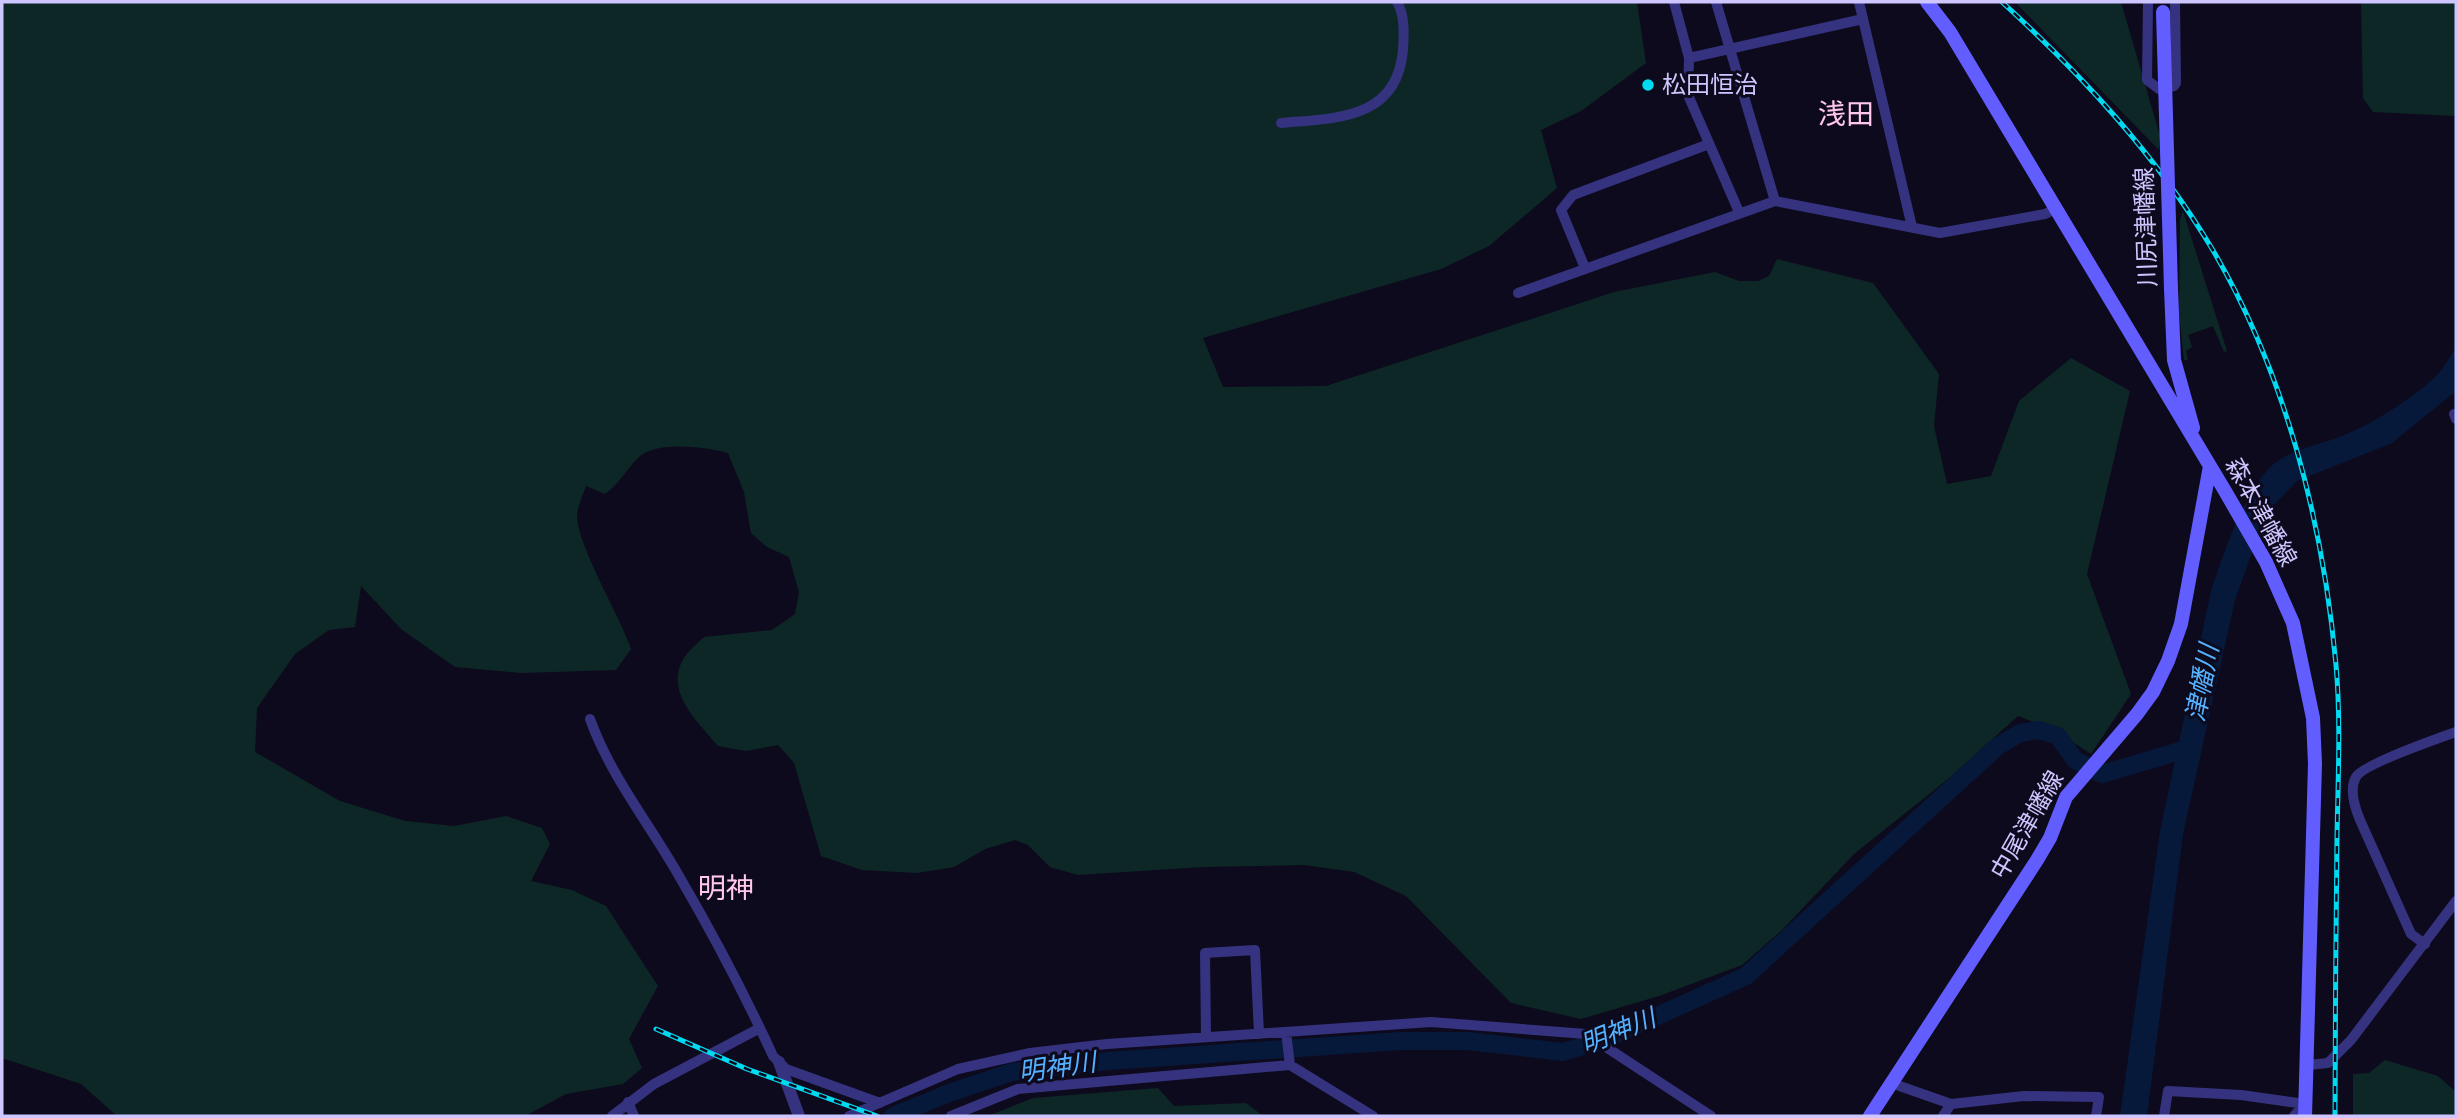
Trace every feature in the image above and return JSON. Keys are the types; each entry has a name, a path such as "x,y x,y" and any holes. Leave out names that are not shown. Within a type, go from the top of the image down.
{"main road":[{"name":"森本津幡線","path":"1927,2 1950,32 2199,446 2266,562 2293,623 2313,718 2315,778 2305,1110"},
{"name":"川尻津幡線","path":"2163,7 2174,360 2199,446"},
{"name":"中尾津幡線","path":"1870,1116 2037,860 2050,838 2066,797 2137,715 2153,692 2181,624 2210,466"}],"street":[{"path":"1281,122 1343,118 1360,113 1393,87 1400,73 1404,28 1397,2"},
{"path":"1674,2 1689,58 1688,95 1739,212"},
{"path":"1716,2 1775,201"},
{"path":"1859,2 1912,227"},
{"path":"2148,2 2147,80 2159,89 2174,86 2176,83 2175,2"},
{"path":"1689,58 1863,19"},
{"path":"1586,268 1561,210 1573,195 1709,144"},
{"path":"1518,293 1775,201 1940,233 2045,214 2055,209"},
{"path":"590,719 600,746 625,793 679,875 779,1062 799,1116"},
{"path":"2425,944 2412,934 2360,820 2354,804 2354,780 2360,771 2392,756 2404,754 2423,743 2456,732"},
{"path":"2308,1065 2328,1063 2340,1051 2456,901"},
{"path":"1206,1037 1205,953 1255,950 1259,1034"},
{"path":"849,1116 958,1069 1030,1053 1431,1021 1586,1034 1711,1116"},
{"path":"612,1116 654,1084 760,1028"},
{"path":"1286,1034 1289,1060"},
{"path":"951,1116 1018,1089 1289,1060 1373,1116"},
{"path":"779,1062 786,1069 880,1103"},
{"path":"1891,1083 1951,1104 2024,1096 2099,1097 2096,1116"},
{"path":"2164,1116 2168,1091 2241,1095 2305,1110"},
{"path":"628,1102 634,1116"},
{"path":"1943,1116 1951,1104"},
{"path":"2294,1116 2305,1110"}],"green space":[{"path":"2,2 1637,2 1646,63 1581,111 1541,130 1557,188 1489,246 1441,269 1203,338 1223,387 1326,386 1614,292 1715,272 1739,281 1758,281 1769,276 1777,259 1873,283 1939,374 1934,426 1947,484 1991,476 2019,401 2071,358 2130,391 2087,574 2131,694 2091,754 2056,731 2018,716 1948,779 1854,854 1783,929 1742,965 1659,996 1581,1019 1511,1003 1406,896 1354,872 1304,865 1203,867 1078,875 1050,867 1028,845 1015,840 985,849 954,867 917,873 862,870 821,856 794,763 778,745 746,751 718,746 686,706 678,682 684,658 704,637 772,630 795,614 799,592 789,557 767,547 751,533 744,492 728,453 681,446 657,449 638,458 605,494 586,486 577,513 579,530 592,564 631,649 616,670 521,673 455,667 401,629 361,586 355,627 329,630 295,654 257,708 255,752 340,801 405,821 454,826 506,816 542,828 550,844 531,881 572,890 606,906 658,986 629,1039 642,1068 623,1084 566,1094 525,1116 117,1116 81,1084 2,1058"},
{"path":"2015,2 2121,2 2160,136 2159,150"},
{"path":"2361,2 2456,2 2456,116 2373,112 2363,98"},
{"path":"2183,211 2227,351 2224,352 2213,326 2188,335 2192,347 2186,351 2188,360 2184,360 2179,313 2180,220"},
{"path":"2385,1060 2438,1076 2456,1092 2456,1116 2353,1116 2353,1074 2369,1073"},
{"path":"1158,1088 1174,1106 1246,1103 1263,1116 988,1116 1033,1098"}],"water":[{"name":"津幡川","path":"2456,348 2456,391 2392,443 2297,481 2272,507 2260,530 2235,600 2183,834 2147,1116 2120,1116 2160,831 2211,591 2236,522 2254,488 2275,463 2298,451 2351,432 2392,410 2438,374"}],"waterway":[{"name":"明神川","path":"893,1116 949,1093 1012,1072 1108,1061 1401,1041 1468,1041 1563,1052 1606,1039 1746,976 1998,746 2020,733 2039,730 2058,736 2075,760 2102,774 2190,748"}],"railway":[{"path":"2002,2 2089,87 2141,148 2189,213 2237,295 2260,345 2280,396 2296,449 2321,557 2338,686 2335,1116"},
{"path":"656,1029 747,1069 877,1116"}],"place":[{"name":"松田恒治","path":"1648,85"}],"district":[{"name":"浅田","path":"1846,114"},
{"name":"明神","path":"726,888"}]}
